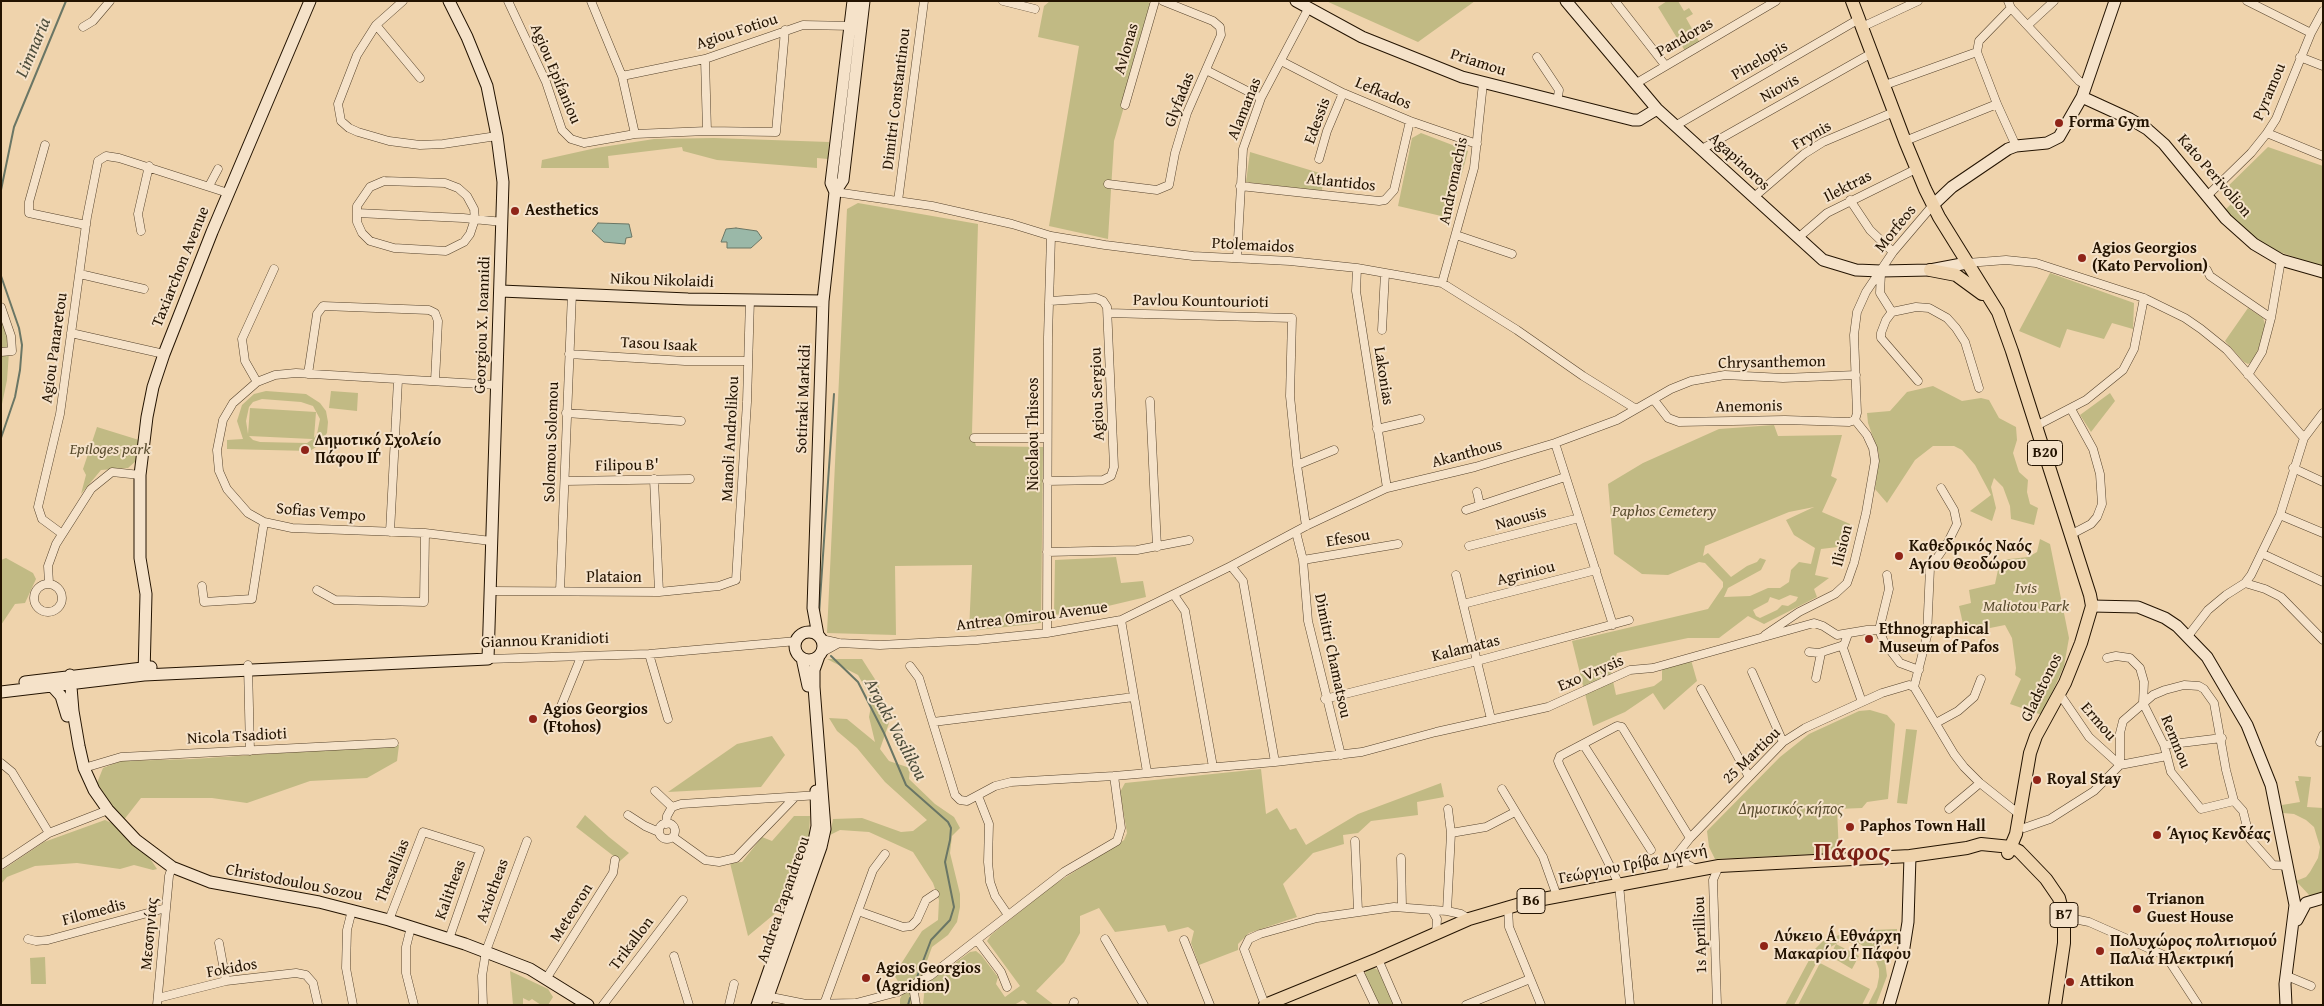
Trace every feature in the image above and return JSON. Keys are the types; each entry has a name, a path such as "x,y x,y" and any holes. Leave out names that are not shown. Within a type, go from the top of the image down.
{"main road":[{"name":"B20","path":"1852,1 1916,169 1931,202 1992,302 2007,335 2072,534 2092,606"},
{"path":"1930,270 1948,272 1964,279 1992,302"},
{"name":"Gladstonos","path":"2014,852 2030,753 2036,736 2059,693 2081,643 2092,606"},
{"name":"Gladstonos","path":"2014,852 2024,828 2025,785"},
{"name":"Γεώργιου Γρίβα Διγενή","path":"1269,1004 1378,960 1469,919 1508,907 1557,896 1672,873 1719,866 1910,856 1967,848 2014,852"},
{"name":"B7","path":"2014,852 2053,888 2059,898 2064,917 2064,943 2055,1005"},
{"name":"B7","path":"2014,852 2047,890 2057,911 2058,943 2050,1005"}],"street":[{"path":"83,27 93,21 110,1"},
{"name":"Taxiarchon Avenue","path":"141,671 138,577 140,558 140,475 147,417 164,354 228,193 310,1"},
{"path":"402,1 376,25 357,55 338,104 338,112 342,121 349,128 389,141 420,145 444,144 497,136"},
{"name":"Georgiou X. Ioannidi","path":"449,1 478,62 487,86 497,136 503,182 488,659"},
{"name":"Agiou Epifaniou","path":"508,1 546,82 562,130 570,139 584,143 636,134 707,131 776,132 785,30"},
{"path":"591,1 622,76 636,134"},
{"name":"Sotiraki Markidi","path":"853,1 856,26"},
{"name":"Sotiraki Markidi","path":"820,637 813,608 823,301 835,192 831,182 856,26 864,1"},
{"name":"Dimitri Constantinou","path":"898,200 924,1"},
{"path":"1003,1 1036,9"},
{"name":"Avlonas","path":"1125,104 1155,1"},
{"name":"Glyfadas","path":"1108,184 1157,190 1169,184 1175,153 1187,113 1221,35 1220,27 1208,18 1163,1"},
{"name":"Priamou","path":"1296,1 1362,37 1462,77 1632,120 1638,120 1657,109"},
{"name":"Agapinoros","path":"1566,1 1657,109 1823,260 1856,270 1881,271 1930,270 1967,263"},
{"path":"1615,1 1665,65"},
{"name":"Pandoras","path":"1635,84 1776,1"},
{"name":"Pinelopis","path":"1675,126 1860,24 1918,1"},
{"path":"2028,25 2054,1"},
{"path":"1931,202 1996,156 2016,146 2041,145 2054,141 2063,132 2082,97 2116,1"},
{"path":"2247,1 2310,34"},
{"path":"2016,146 1977,52 1979,41 2010,5 2079,81 2086,85"},
{"name":"Alamanas","path":"1237,258 1243,149 1261,98 1308,8"},
{"name":"Pyramou","path":"2208,195 2251,153 2276,119 2310,34 2323,11"},
{"path":"376,25 420,78"},
{"name":"Agiou Fotiou","path":"622,76 705,59 803,25 856,26"},
{"path":"1885,85 1977,52"},
{"name":"Niovis","path":"1702,149 1872,53"},
{"path":"1537,57 1559,90 1556,102"},
{"path":"2300,57 2323,66"},
{"path":"705,59 707,131"},
{"name":"Lefkados","path":"1282,61 1343,92 1410,120 1477,144"},
{"path":"1206,70 1261,98"},
{"name":"Andromachis","path":"1442,283 1474,168 1484,83"},
{"name":"Edessis","path":"1319,159 1327,131 1343,92"},
{"name":"Kato Perivolion","path":"2082,97 2147,129 2164,144 2226,219 2254,244 2281,260 2323,272"},
{"path":"1905,141 1997,104"},
{"name":"Frynis","path":"1754,197 1810,150 1823,142 1894,112"},
{"name":"Atlantidos","path":"1240,186 1379,201 1386,200 1394,190 1410,120"},
{"path":"2267,133 2323,156"},
{"path":"45,145 29,202 29,212 86,225"},
{"name":"Agiou Panaretou","path":"61,533 42,519 38,507 60,414 92,182 98,162 102,157 120,158 149,166"},
{"path":"141,231 138,214 149,166 228,193"},
{"path":"209,186 218,169"},
{"name":"Ilektras","path":"1798,238 1827,213 1916,169"},
{"path":"384,181 445,183 458,188 467,196 475,219 470,234 456,248 446,251 388,247 370,241 360,227 356,213 357,206 370,187 384,181"},
{"name":"Ptolemaidos","path":"835,192 898,200 985,217 1051,236 1158,252 1357,268 1442,283 1518,330 1582,376 1636,409"},
{"path":"1850,200 1870,230 1893,252"},
{"name":"Morfeos","path":"1855,420 1857,413 1854,335 1857,312 1866,292 1893,252 1931,202"},
{"path":"356,213 503,222"},
{"path":"1456,235 1512,254"},
{"name":"Nicolaou Thiseos","path":"1047,633 1047,438 1051,236"},
{"path":"1967,263 2006,260 2036,263 2144,298 2184,318 2227,350 2304,438"},
{"path":"2248,375 2262,352 2271,318 2281,260"},
{"name":"Lakonias","path":"1357,268 1356,291 1387,488"},
{"path":"257,382 246,361 242,339 274,269"},
{"path":"2207,270 2210,276 2271,318"},
{"path":"1881,271 1880,293 1892,312"},
{"path":"1382,330 1385,273"},
{"path":"80,274 144,289"},
{"name":"Nikou Nikolaidi","path":"501,291 688,299 823,301"},
{"name":"Solomou Solomou","path":"560,591 572,293"},
{"path":"1050,301 1096,298 1105,302 1108,314"},
{"path":"2036,426 2071,409 2115,378 2130,360 2137,337 2144,298"},
{"name":"Manoli Androlikou","path":"736,580 750,299"},
{"path":"308,374 317,314 323,306 429,310 435,314 438,321 435,381"},
{"path":"1918,381 1881,338 1883,326 1892,312 1916,306 1929,308 1947,318 1956,328 1965,342 1980,388"},
{"path":"1,307 11,336 12,351 1,352"},
{"name":"Pavlou Kountourioti","path":"1108,314 1292,318 1290,396 1296,465"},
{"name":"Agiou Sergiou","path":"1047,481 1103,480 1113,472 1108,314"},
{"path":"71,333 164,354"},
{"name":"Tasou Isaak","path":"569,354 685,361 748,361"},
{"name":"Sofias Vempo","path":"491,541 425,533 292,528 264,522 248,513 232,497 223,481 217,459 218,440 223,420 240,395 257,382 284,374 497,385"},
{"name":"Chrysanthemon","path":"1636,409 1678,386 1725,375 1782,378 1856,375"},
{"path":"390,532 398,380"},
{"name":"Anemonis","path":"1654,400 1665,416 1674,422 1849,422 1855,420"},
{"path":"1150,401 1157,547"},
{"name":"Akanthous","path":"1296,532 1387,488 1475,467 1555,443 1617,420 1636,409"},
{"path":"2071,409 2093,449 2100,474 2102,504 2097,518 2091,524 2072,534"},
{"path":"566,413 681,421"},
{"path":"2188,636 2208,610 2226,595 2245,583 2262,554 2280,515 2293,468 2304,438 2323,413"},
{"path":"1377,429 1420,419"},
{"name":"Ilision","path":"1761,638 1799,612 1834,594 1847,583 1854,563 1866,513 1875,461 1873,448 1867,434 1855,420"},
{"path":"974,438 1047,438"},
{"path":"1555,443 1613,625"},
{"path":"1306,526 1296,465 1334,450"},
{"path":"2293,468 2323,482"},
{"path":"49,583 48,566 61,533 91,489 112,472 140,475"},
{"path":"1466,510 1565,477"},
{"path":"654,479 659,592"},
{"name":"Filipou B'","path":"565,481 690,479"},
{"path":"1940,488 1957,518 1956,529 1930,568 1927,636 1914,687 1954,754 1980,783 2019,814"},
{"path":"1477,492 1480,505"},
{"path":"2280,515 2323,533"},
{"name":"Naousis","path":"1469,546 1579,518"},
{"path":"202,586 204,602 252,600 264,522"},
{"name":"Dimitri Chamatsou","path":"1296,532 1302,560 1308,621 1325,699 1341,756"},
{"name":"Antrea Omirou Avenue","path":"820,637 839,643 880,645 916,643 1047,633 1121,620 1232,566 1296,532"},
{"path":"317,590 336,600 424,602 425,533"},
{"path":"1047,552 1137,550 1190,540"},
{"name":"Efesou","path":"1302,560 1398,544"},
{"path":"2262,554 2323,582"},
{"name":"Taxiarchon Avenue","path":"140,558 146,594 141,671"},
{"path":"1232,566 1243,582 1276,762"},
{"name":"Agriniou","path":"1463,604 1596,570"},
{"path":"1456,574 1492,719"},
{"path":"1887,575 1889,589 1878,630 1888,648 1900,663 1919,670"},
{"name":"Plataion","path":"490,591 659,592 718,586 736,580"},
{"path":"2245,583 2265,589 2281,597 2323,640"},
{"path":"1174,595 1185,611 1213,767"},
{"path":"2092,606 2138,608 2165,618 2188,636 2201,649 2218,674 2250,733 2271,785 2296,905 2285,984 2286,1005"},
{"name":"Sotiraki Markidi","path":"799,638 813,608"},
{"path":"1121,620 1147,772"},
{"name":"Kalamatas","path":"1325,699 1477,662 1629,620"},
{"name":"Exo Vrysis","path":"978,796 1004,783 1114,776 1341,756 1548,707 1630,670 1653,668 1814,624 1823,626 1836,635 1878,630"},
{"path":"820,654 823,644 820,637 810,632 799,638 797,652 802,658 811,660 839,643"},
{"path":"1848,634 1844,645 1862,702"},
{"name":"Giannou Kranidioti","path":"1,685 67,680 160,667 295,668 649,654 799,638"},
{"path":"1809,652 1821,653 1844,645"},
{"path":"144,646 152,660 160,667"},
{"path":"1816,678 1821,653"},
{"path":"649,654 668,719"},
{"name":"Andrea Papandreou","path":"820,654 814,670 820,795"},
{"path":"557,716 581,657"},
{"path":"2107,658 2123,657 2136,662 2142,674 2143,703"},
{"name":"Andrea Papandreou","path":"763,1000 821,847 825,829 808,682 802,658"},
{"path":"910,666 919,678 955,795 960,800 967,801 978,796 989,824 988,862 990,882 1008,915"},
{"path":"248,668 250,751"},
{"name":"Giannou Kranidioti","path":"141,671 248,668"},
{"path":"1752,672 1783,742"},
{"path":"1936,723 1958,711 1974,697 1981,679"},
{"name":"Giannou Kranidioti","path":"1,692 52,686 67,680"},
{"name":"Christodoulou Sozou","path":"67,680 67,716 74,757 84,768"},
{"name":"Christodoulou Sozou","path":"67,680 84,768 94,790 108,810 136,840 172,867 195,878 219,884 303,898 352,910 486,951 514,962 588,1005"},
{"name":"25 Martiou","path":"1672,873 1672,864 1690,838 1783,742 1805,728 1895,688 1909,685 1914,687"},
{"path":"52,686 61,696 67,716"},
{"path":"2120,765 2120,733 2123,721 2143,703 2165,690 2177,686 2199,686 2204,689 2214,703 2222,738 2226,770 2234,800 2242,811 2250,839 2273,864 2288,866"},
{"path":"1700,689 1749,777"},
{"name":"Ermou","path":"2059,693 2089,737 2120,765"},
{"path":"933,722 1134,697"},
{"name":"Remnou","path":"2143,703 2164,745 2174,778 2201,809 2234,800"},
{"path":"1630,1005 1619,884 1558,761 1560,756 1617,726 1622,727 1690,838"},
{"path":"2164,745 2222,738"},
{"name":"Nicola Tsadioti","path":"84,768 121,757 394,743"},
{"path":"1583,744 1651,850"},
{"path":"2024,828 2050,819 2094,791 2120,765 2166,756"},
{"path":"1,763 12,772 49,834"},
{"path":"763,1000 824,1004 874,999 913,986 930,976 1072,867 1111,845 1120,837 1121,828 1114,776"},
{"path":"1949,809 1980,783"},
{"path":"1502,789 1543,858 1557,896"},
{"path":"655,792 672,808"},
{"path":"666,824 667,816 672,808 681,804 820,795"},
{"path":"673,837 704,860 720,862 736,858 796,797"},
{"path":"1447,911 1451,833 1448,809"},
{"path":"1,865 49,834 108,810"},
{"path":"1451,833 1486,827 1515,812"},
{"path":"628,815 659,832 663,838 673,837"},
{"path":"666,824 674,829 673,837"},
{"path":"659,832 661,826 666,824"},
{"name":"Thesallias","path":"389,920 423,832 480,850"},
{"path":"1355,841 1358,911"},
{"name":"Axiotheas","path":"483,1005 482,976 486,951 527,842"},
{"name":"Kalitheas","path":"449,939 480,850"},
{"path":"1680,850 1686,864 1696,869"},
{"path":"824,1004 873,870 885,854"},
{"path":"1889,1005 1895,991 1907,930 1910,902 1910,856"},
{"path":"1401,858 1402,907"},
{"name":"Meteoron","path":"546,979 613,873 615,860"},
{"name":"1s Aprilliou","path":"1717,1005 1713,880 1719,866"},
{"name":"Μεσσηνίας","path":"158,1002 169,876 172,867"},
{"path":"2292,885 2306,897 2320,898"},
{"path":"858,911 903,926 911,926 917,920 926,900 935,894"},
{"path":"2294,929 2306,903 2320,898"},
{"name":"Trikallon","path":"603,1005 684,900"},
{"path":"1269,1004 1245,953 1246,942 1260,934 1299,922 1358,911 1402,907 1447,911 1461,914 1469,919"},
{"path":"1508,907 1509,927 1540,1005"},
{"name":"Filomedis","path":"28,939 36,941 48,940 166,908"},
{"path":"352,910 347,930 346,968 353,1005"},
{"path":"1432,910 1437,919 1436,934"},
{"path":"2064,917 2089,922 2166,956 2198,1005"},
{"path":"410,927 406,947 406,973 414,1005"},
{"path":"1105,939 1144,1005"},
{"path":"976,940 1001,972 1007,988"},
{"path":"1184,940 1210,1005"},
{"path":"219,943 226,981"},
{"path":"674,956 689,1005"},
{"path":"1378,960 1398,1005"},
{"path":"1357,967 1375,1005"},
{"name":"Fokidos","path":"158,1002 226,981 296,973 310,978 315,988 318,1005"},
{"path":"2287,976 2311,986"},
{"path":"1466,1005 1478,1002 1530,979"},
{"path":"729,1005 734,984"},
{"path":"913,986 916,1005"}],"green space":[{"path":"1050,1 1145,1 1154,4 1114,141 1108,239 1049,226 1079,46 1038,37 1044,6"},
{"path":"1326,1 1475,1 1418,42"},
{"path":"1667,1 1678,1 1684,11 1689,8 1693,14 1686,18 1700,43 1685,51 1658,7"},
{"path":"1421,133 1468,151 1450,218 1398,206 1412,138"},
{"path":"714,138 829,142 828,159 817,158 817,168 717,160 683,151 682,147 608,156 609,168 541,168 542,160 596,148 654,139"},
{"path":"2268,147 2323,166 2323,267 2268,248 2251,237 2224,211 2233,202 2222,192"},
{"path":"1250,152 1323,174 1322,191 1246,182"},
{"path":"858,203 978,224 972,432 976,446 1043,447 1041,623 969,631 972,565 895,566 896,635 827,633 847,209"},
{"path":"2050,273 2134,303 2133,329 2112,323 2104,339 2067,329 2060,348 2019,331"},
{"path":"2248,308 2263,318 2266,327 2254,361 2248,364 2225,341"},
{"path":"1,316 10,338 7,380 1,409"},
{"path":"1933,386 1962,401 1981,398 1989,400 1999,418 2016,427 2017,440 2013,453 2019,472 2028,480 2027,492 2030,504 2038,508 2034,525 2011,519 2010,506 2003,487 1994,478 1991,487 1996,508 1992,521 1970,511 1991,495 1975,465 1962,450 1954,446 1933,446 1915,460 1887,503 1875,489 1879,454 1868,423 1867,413 1890,411 1907,392"},
{"path":"266,391 306,394 320,403 326,411 327,433 316,447 310,451 227,449 227,440 243,439 237,421 242,405 254,394","holes":["262,399 301,402 313,406 320,419 317,434 314,438 316,412 250,408 248,434 246,421 249,407 253,402","249,436 312,439 313,439 307,443 260,442 253,440"]},
{"path":"331,391 358,393 357,411 329,408"},
{"path":"2110,393 2115,401 2091,432 2080,415"},
{"name":"Paphos Cemetery","path":"1774,425 1778,436 1842,435 1831,476 1837,479 1822,512 1850,524 1846,546 1821,549 1815,575 1829,578 1814,589 1817,597 1764,624 1748,616 1719,638 1688,638 1617,653 1611,672 1616,695 1654,686 1662,680 1662,669 1691,660 1697,681 1664,710 1653,693 1625,712 1593,726 1572,641 1708,609 1723,587 1723,582 1705,563 1699,562 1668,575 1642,574 1614,554 1608,484 1643,463 1719,429","holes":["1814,507 1786,520 1794,535 1815,548 1811,564 1799,562 1791,570 1789,582 1780,588 1768,588 1750,596 1724,597 1728,588 1761,570 1766,560 1760,558 1757,562 1747,566 1731,577 1708,553 1703,556 1705,546 1789,512","1790,595 1798,597 1796,601 1788,606 1782,605 1777,610 1760,618 1756,616 1753,610 1768,602 1770,597 1779,600"]},
{"name":"Epiloges park","path":"97,427 139,440 136,461 128,468 101,470 81,494 86,475 83,469"},
{"name":"Ivis Maliotou Park","path":"2040,539 2050,544 2069,638 2064,666 2042,715 2010,704 2021,679 2015,675 2016,668 2012,638 2005,625 1965,633 1959,606 1971,603 1969,590 1995,584 2000,560 2028,557 2037,552"},
{"path":"1116,557 1121,583 1143,581 1146,597 1066,616 1054,614 1055,560"},
{"path":"6,558 33,573 36,579 25,603 15,604 1,625 1,560"},
{"path":"827,659 862,659 878,684 887,711 889,723 880,749 889,761 910,768 909,779 935,804 954,817 960,828 952,836 950,853 960,894 957,922 948,935 932,947 913,1000 913,1005 900,1005 900,999 908,983 899,983 894,975 922,931 938,920 939,900 933,883 913,852 869,832 840,830 830,835 833,819 862,818 901,832 913,831 927,820 885,782 857,748 837,731 829,718 847,719 875,742 869,717 872,700 858,675"},
{"name":"Δημοτικός κήπος","path":"1870,710 1887,715 1895,724 1888,799 1867,802 1862,808 1837,809 1839,853 1715,859 1709,847 1707,831 1780,757 1809,734 1859,711"},
{"path":"1906,729 1917,730 1907,804 1897,803"},
{"path":"772,736 785,755 761,787 668,792 737,744"},
{"path":"399,745 397,761 367,778 310,781 247,803 212,798 141,798 123,821 97,783 103,768 121,761 193,759"},
{"path":"1261,769 1266,814 1277,808 1290,830 1296,828 1306,845 1358,814 1441,783 1444,797 1417,802 1418,815 1371,821 1358,833 1343,835 1344,844 1313,853 1283,884 1297,917 1249,933 1238,944 1238,950 1199,965 1191,943 1194,931 1188,927 1168,932 1165,925 1115,932 1099,908 1080,916 1080,933 1064,962 1036,991 1054,1005 1029,1005 1023,1000 1014,1005 923,1005 925,985 970,952 976,951 981,955 998,977 996,984 1005,997 1020,986 987,941 991,935 1052,886 1124,840 1127,833 1120,792 1125,783"},
{"path":"2298,776 2311,777 2307,807 2323,808 2323,895 2310,896 2296,881 2306,877 2310,872 2318,858 2320,847 2314,827 2306,820 2294,814 2283,813 2282,805 2300,802 2295,781 2299,781"},
{"path":"585,815 629,853 620,861 576,827"},
{"path":"794,816 810,816 809,837 784,906 748,936 730,863 742,862 762,837 772,841"},
{"path":"105,820 114,824 120,832 149,857 157,869 153,870 134,865 120,869 77,863 35,866 7,877 1,884 1,871 44,842"},
{"path":"1897,929 1897,944 1874,945 1885,961 1887,976 1876,1005 1868,1005 1877,987 1879,977 1879,969 1873,953 1860,944 1839,942 1822,952 1794,1005 1785,1005 1815,949 1823,941 1839,935 1849,934 1858,935 1873,944 1873,930"},
{"path":"1836,944 1859,956 1852,969 1830,956"},
{"path":"45,957 46,984 31,984 30,958"},
{"path":"1820,963 1870,989 1862,1005 1798,1005"},
{"path":"1372,967 1378,970 1394,1005 1378,1005 1364,976 1367,969"},
{"path":"510,971 548,989 553,997 548,1005 541,1005 532,999 529,1001 523,998 523,1005 513,1005"}],"shaded area":[{"path":"598,223 629,224 632,237 626,238 625,244 604,242 592,231"},
{"path":"736,228 757,231 762,238 751,248 727,248 727,242 721,242 726,229"}],"waterway":[{"name":"Limnaria","path":"1,190 14,127 66,1"},
{"name":"Limnaria","path":"1,276 19,328 22,345 15,397 1,438"},
{"name":"Argaki Vasilikou","path":"819,614 834,394"},
{"name":"Argaki Vasilikou","path":"831,656 858,682 884,733 906,785 948,822 951,828 945,862 954,907 950,920 931,940 917,977"},
{"name":"Argaki Vasilikou","path":"908,1005 910,998"}],"place":[{"name":"Forma Gym","path":"2059,123"},
{"name":"Aesthetics","path":"515,211"},
{"name":"Agios Georgios (Kato Pervolion)","path":"2082,258"},
{"name":"Δημοτικό Σχολείο Πάφου ΙΓ΄","path":"305,450"},
{"name":"Καθεδρικός Ναός Αγίου Θεοδώρου","path":"1899,556"},
{"name":"Ethnographical Museum of Pafos","path":"1869,639"},
{"name":"Agios Georgios (Ftohos)","path":"533,719"},
{"name":"Royal Stay","path":"2037,780"},
{"name":"Paphos Town Hall","path":"1850,827"},
{"name":"Άγιος Κενδέας","path":"2157,835"},
{"name":"Trianon Guest House","path":"2137,909"},
{"name":"Λύκειο Α΄ Εθνάρχη Μακαρίου Γ΄ Πάφου","path":"1764,946"},
{"name":"Πολυχώρος πολιτισμού Παλιά Ηλεκτρική","path":"2100,951"},
{"name":"Agios Georgios (Agridion)","path":"866,978"},
{"name":"Attikon","path":"2070,982"}],"district":[{"name":"Πάφος","path":"1852,853"}]}
